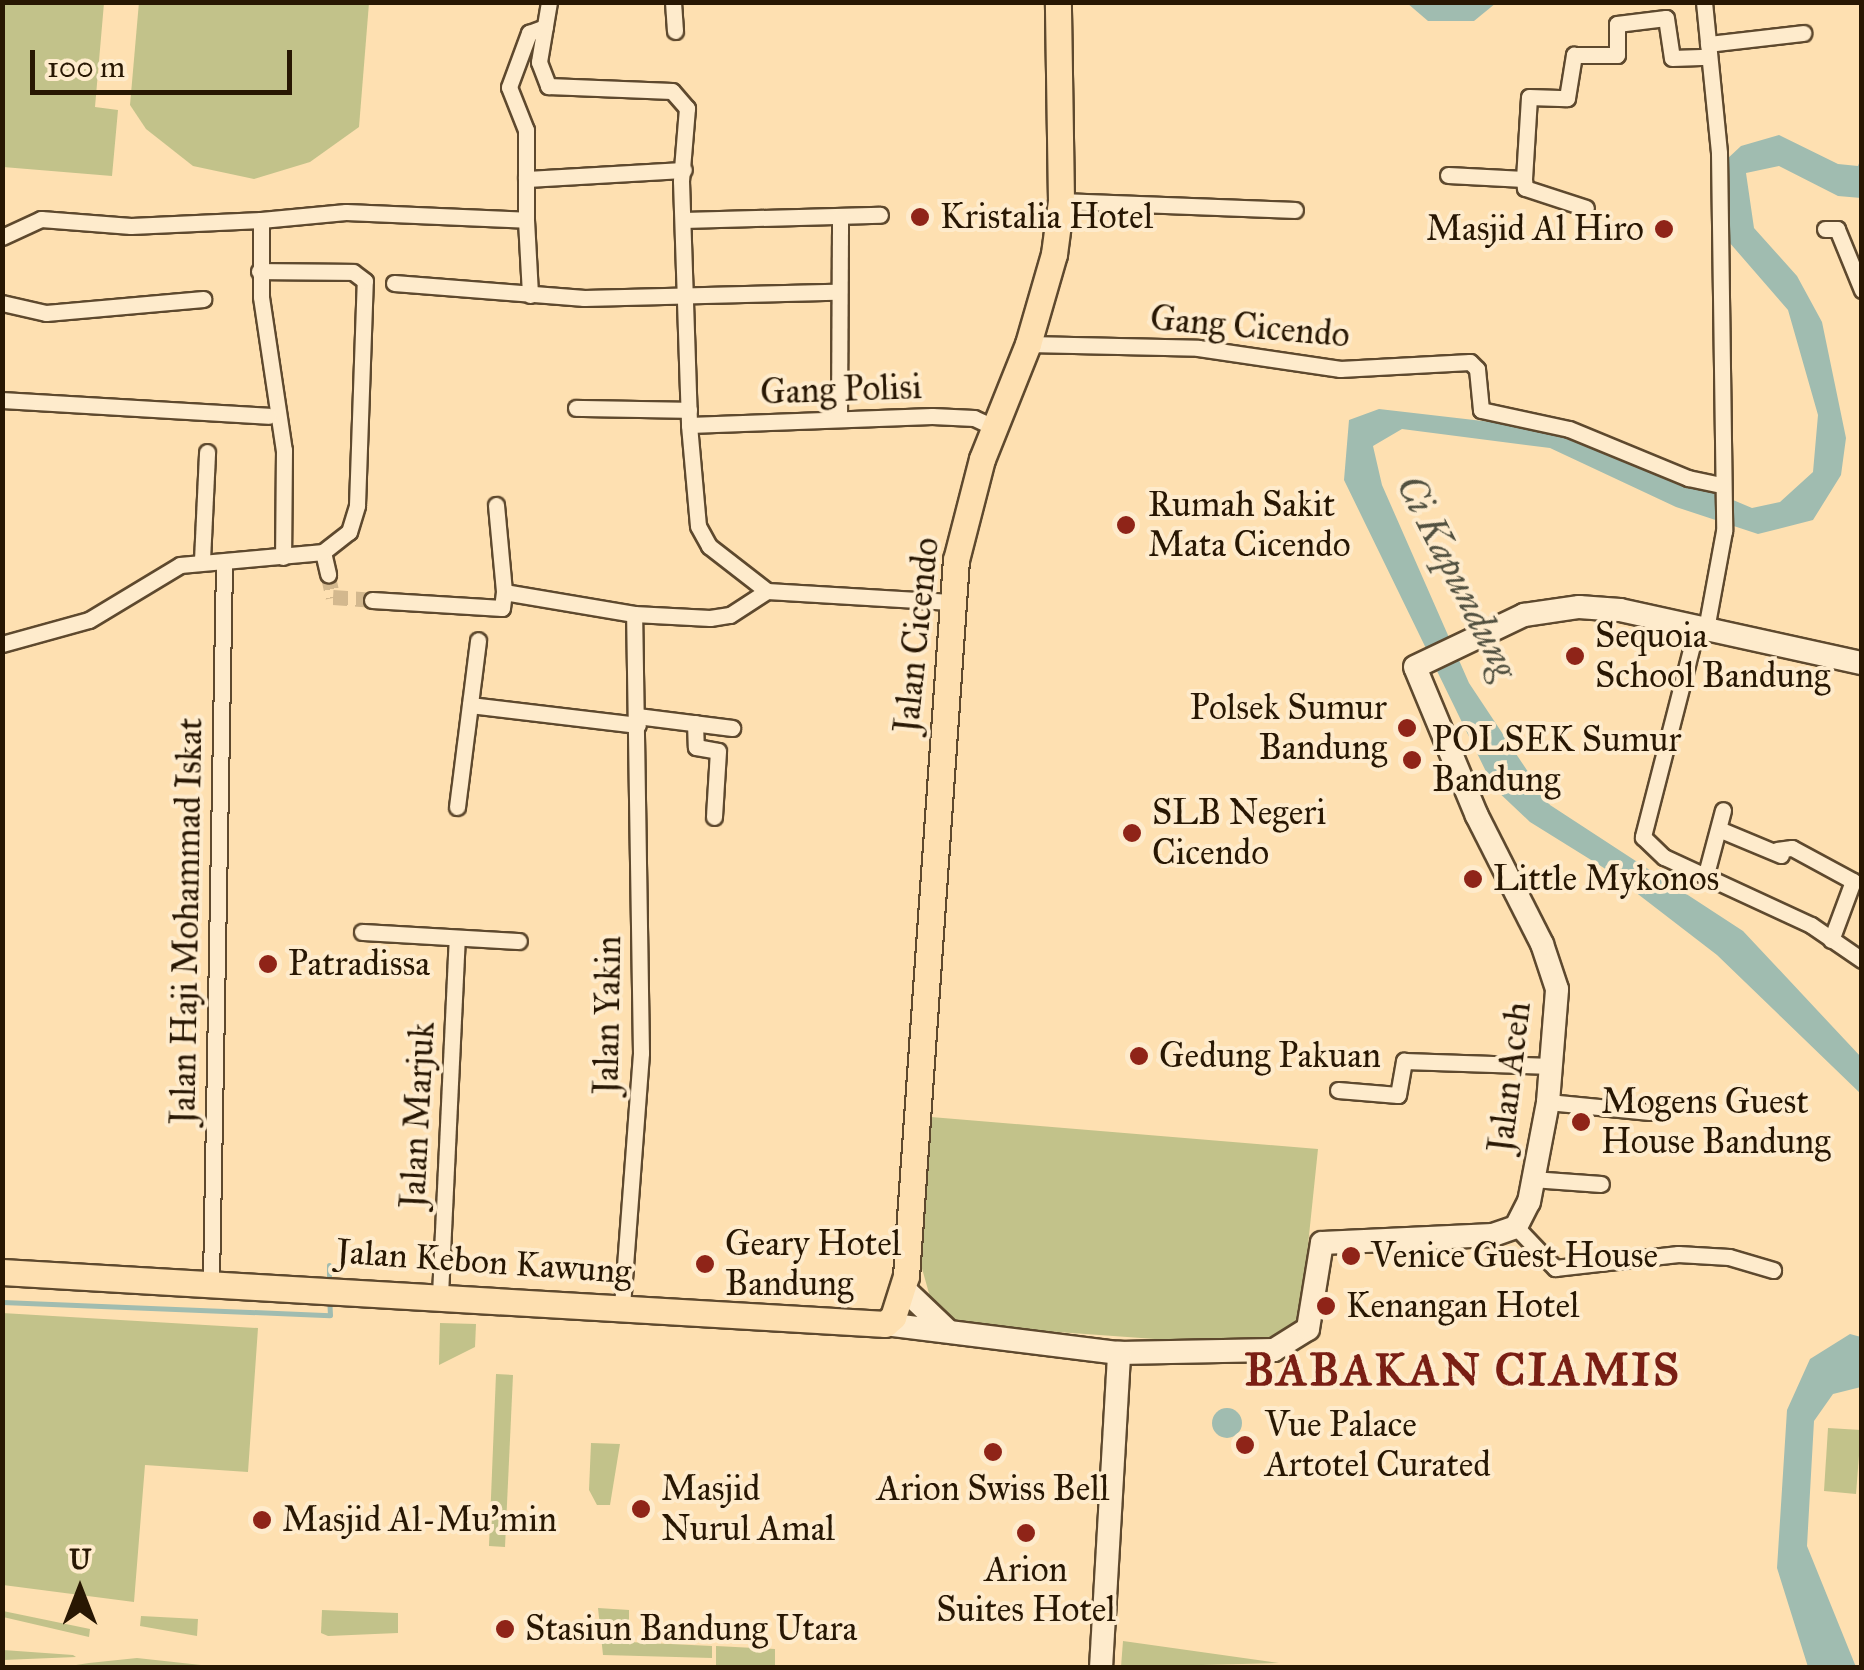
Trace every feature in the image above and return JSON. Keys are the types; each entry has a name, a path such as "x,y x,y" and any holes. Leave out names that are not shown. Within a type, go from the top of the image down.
{"main road":[{"name":"Jalan Cicendo","path":"884,1324 905,1290 951,602 966,512 993,427 1028,344 1061,201 1058,2"},
{"name":"Jalan Kebon Kawung","path":"2,1272 211,1281 884,1324"}],"street":[{"path":"549,2 539,71 548,86 672,91 684,97 689,418 698,526 709,546 767,591 951,602"},
{"path":"673,2 675,32"},
{"path":"1704,2 1719,154 1724,531 1701,627 1642,828 1652,848 1860,955"},
{"path":"1586,208 1525,188 1524,179 1529,97 1568,98 1574,55 1617,55 1617,24 1666,18 1672,58 1804,33"},
{"path":"530,294 526,130 509,87 529,32 545,27"},
{"path":"526,179 684,170"},
{"path":"1448,175 1524,179"},
{"path":"1061,201 1296,210"},
{"path":"2,237 40,219 131,226 346,212 526,220"},
{"path":"683,220 880,215"},
{"path":"839,419 835,292 840,216"},
{"path":"261,220 259,271 284,450 282,557"},
{"path":"1825,229 1837,229 1862,290"},
{"path":"2,644 89,620 169,570 202,560 224,562 322,552 349,532 356,504 365,281 353,272 259,271"},
{"path":"394,282 530,294 686,296 835,292"},
{"path":"2,303 46,313 203,300"},
{"name":"Gang Cicendo","path":"1028,344 1198,348 1340,370 1466,361 1477,368 1481,410 1570,429 1722,487"},
{"path":"2,400 269,416"},
{"name":"Gang Polisi","path":"576,408 689,418 932,416 974,418 993,427"},
{"path":"202,560 207,452"},
{"path":"372,600 502,608 496,505"},
{"path":"322,552 328,574"},
{"name":"Jalan Haji Mohammad Iskat","path":"211,1281 224,562"},
{"path":"504,592 634,614 730,614 767,591"},
{"name":"Jalan Aceh","path":"1516,1228 1532,1180 1548,1102 1557,989 1550,964 1416,679 1415,666 1524,615 1579,607 1701,627 1862,662"},
{"name":"Jalan Yakin","path":"622,1306 641,1054 634,614"},
{"path":"457,806 478,640"},
{"path":"470,704 732,728"},
{"path":"695,723 696,747 718,750 714,817"},
{"path":"1706,874 1721,830 1723,810"},
{"path":"1721,830 1779,853 1792,848 1854,884 1831,940"},
{"path":"362,932 519,941"},
{"name":"Jalan Marjuk","path":"440,1295 457,938"},
{"path":"1338,1090 1398,1095 1404,1061 1552,1066"},
{"path":"1548,1102 1650,1112"},
{"path":"1532,1180 1601,1184"},
{"path":"905,1290 932,1322 960,1338 1119,1353 1287,1347 1308,1329 1322,1243 1493,1235 1516,1228 1555,1268 1678,1254 1730,1257 1773,1270"},
{"name":"Jalan Kebon Kawung","path":"884,1324 960,1338"},
{"path":"1101,1668 1119,1353"}],"green space":[{"path":"139,2 369,3 359,127 310,162 254,179 193,166 146,129 130,105"},
{"path":"2,3 104,3 95,107 118,110 112,176 3,167"},
{"path":"931,1117 1318,1149 1300,1322 1266,1347 960,1325 932,1304 921,1265"},
{"path":"2,1313 258,1328 248,1472 145,1465 134,1602 3,1585"},
{"path":"440,1323 476,1324 475,1347 439,1365"},
{"path":"496,1374 513,1375 505,1547 489,1546"},
{"path":"1828,1428 1861,1430 1856,1494 1824,1491"},
{"path":"591,1443 620,1444 610,1505 597,1505 589,1490"},
{"path":"598,1608 629,1610 629,1642 712,1646 712,1658 603,1655"},
{"path":"322,1610 398,1613 398,1633 328,1636 321,1633"},
{"path":"3,1611 90,1629 89,1637 3,1617"},
{"path":"141,1616 198,1619 197,1636 140,1626"},
{"path":"1123,1641 1279,1663 1121,1667"},
{"path":"716,1646 775,1649 775,1667 716,1667"},
{"path":"3,1650 73,1655 76,1657 3,1660"},
{"path":"137,1658 201,1665 63,1667 89,1663"}],"shaded area":[{"path":"1407,3 1496,3 1474,21 1428,21"},
{"path":"1779,135 1838,164 1858,166 1861,158 1861,198 1838,196 1779,166 1746,173 1754,228 1797,276 1822,322 1846,438 1841,475 1813,520 1758,534 1676,507 1550,448 1402,429 1373,446 1382,485 1469,683 1550,805 1743,931 1861,1057 1861,1094 1717,955 1604,868 1530,822 1494,788 1344,480 1349,420 1379,409 1570,431 1752,508 1780,502 1813,472 1818,415 1788,310 1729,242 1720,196 1726,160 1741,146"},
{"path":"1850,1334 1861,1337 1861,1387 1833,1394 1814,1421 1807,1546 1856,1667 1808,1667 1777,1568 1787,1410 1810,1359"},
{"path":"1227,1408 1241,1417 1242,1423 1233,1437 1227,1438 1213,1429 1212,1423 1221,1409"}],"waterway":[{"path":"329,1265 329,1282"},
{"path":"2,1302 330,1315 329,1298"}],"tunnel":[{"path":"328,574 333,597 372,600"}],"place":[{"name":"Kristalia Hotel","path":"920,217"},
{"name":"Masjid Al Hiro","path":"1664,229"},
{"name":"Rumah Sakit Mata Cicendo","path":"1126,525"},
{"name":"Sequoia School Bandung","path":"1575,656"},
{"name":"Polsek Sumur Bandung","path":"1407,728"},
{"name":"POLSEK Sumur Bandung","path":"1412,760"},
{"name":"SLB Negeri Cicendo","path":"1132,833"},
{"name":"Little Mykonos","path":"1473,879"},
{"name":"Patradissa","path":"268,964"},
{"name":"Gedung Pakuan","path":"1139,1056"},
{"name":"Mogens Guest House Bandung","path":"1581,1122"},
{"name":"Venice Guest House","path":"1351,1256"},
{"name":"Geary Hotel Bandung","path":"705,1264"},
{"name":"Kenangan Hotel","path":"1326,1306"},
{"name":"Vue Palace Artotel Curated","path":"1245,1445"},
{"name":"Arion Swiss Bell","path":"993,1452"},
{"name":"Masjid Nurul Amal","path":"641,1509"},
{"name":"Masjid Al-Mu'min","path":"262,1520"},
{"name":"Arion Suites Hotel","path":"1026,1533"},
{"name":"Stasiun Bandung Utara","path":"505,1629"}],"district":[{"name":"BABAKAN CIAMIS","path":"1463,1370"}],"water label":[{"name":"Ci Kapundung","path":"1457,577"}]}
